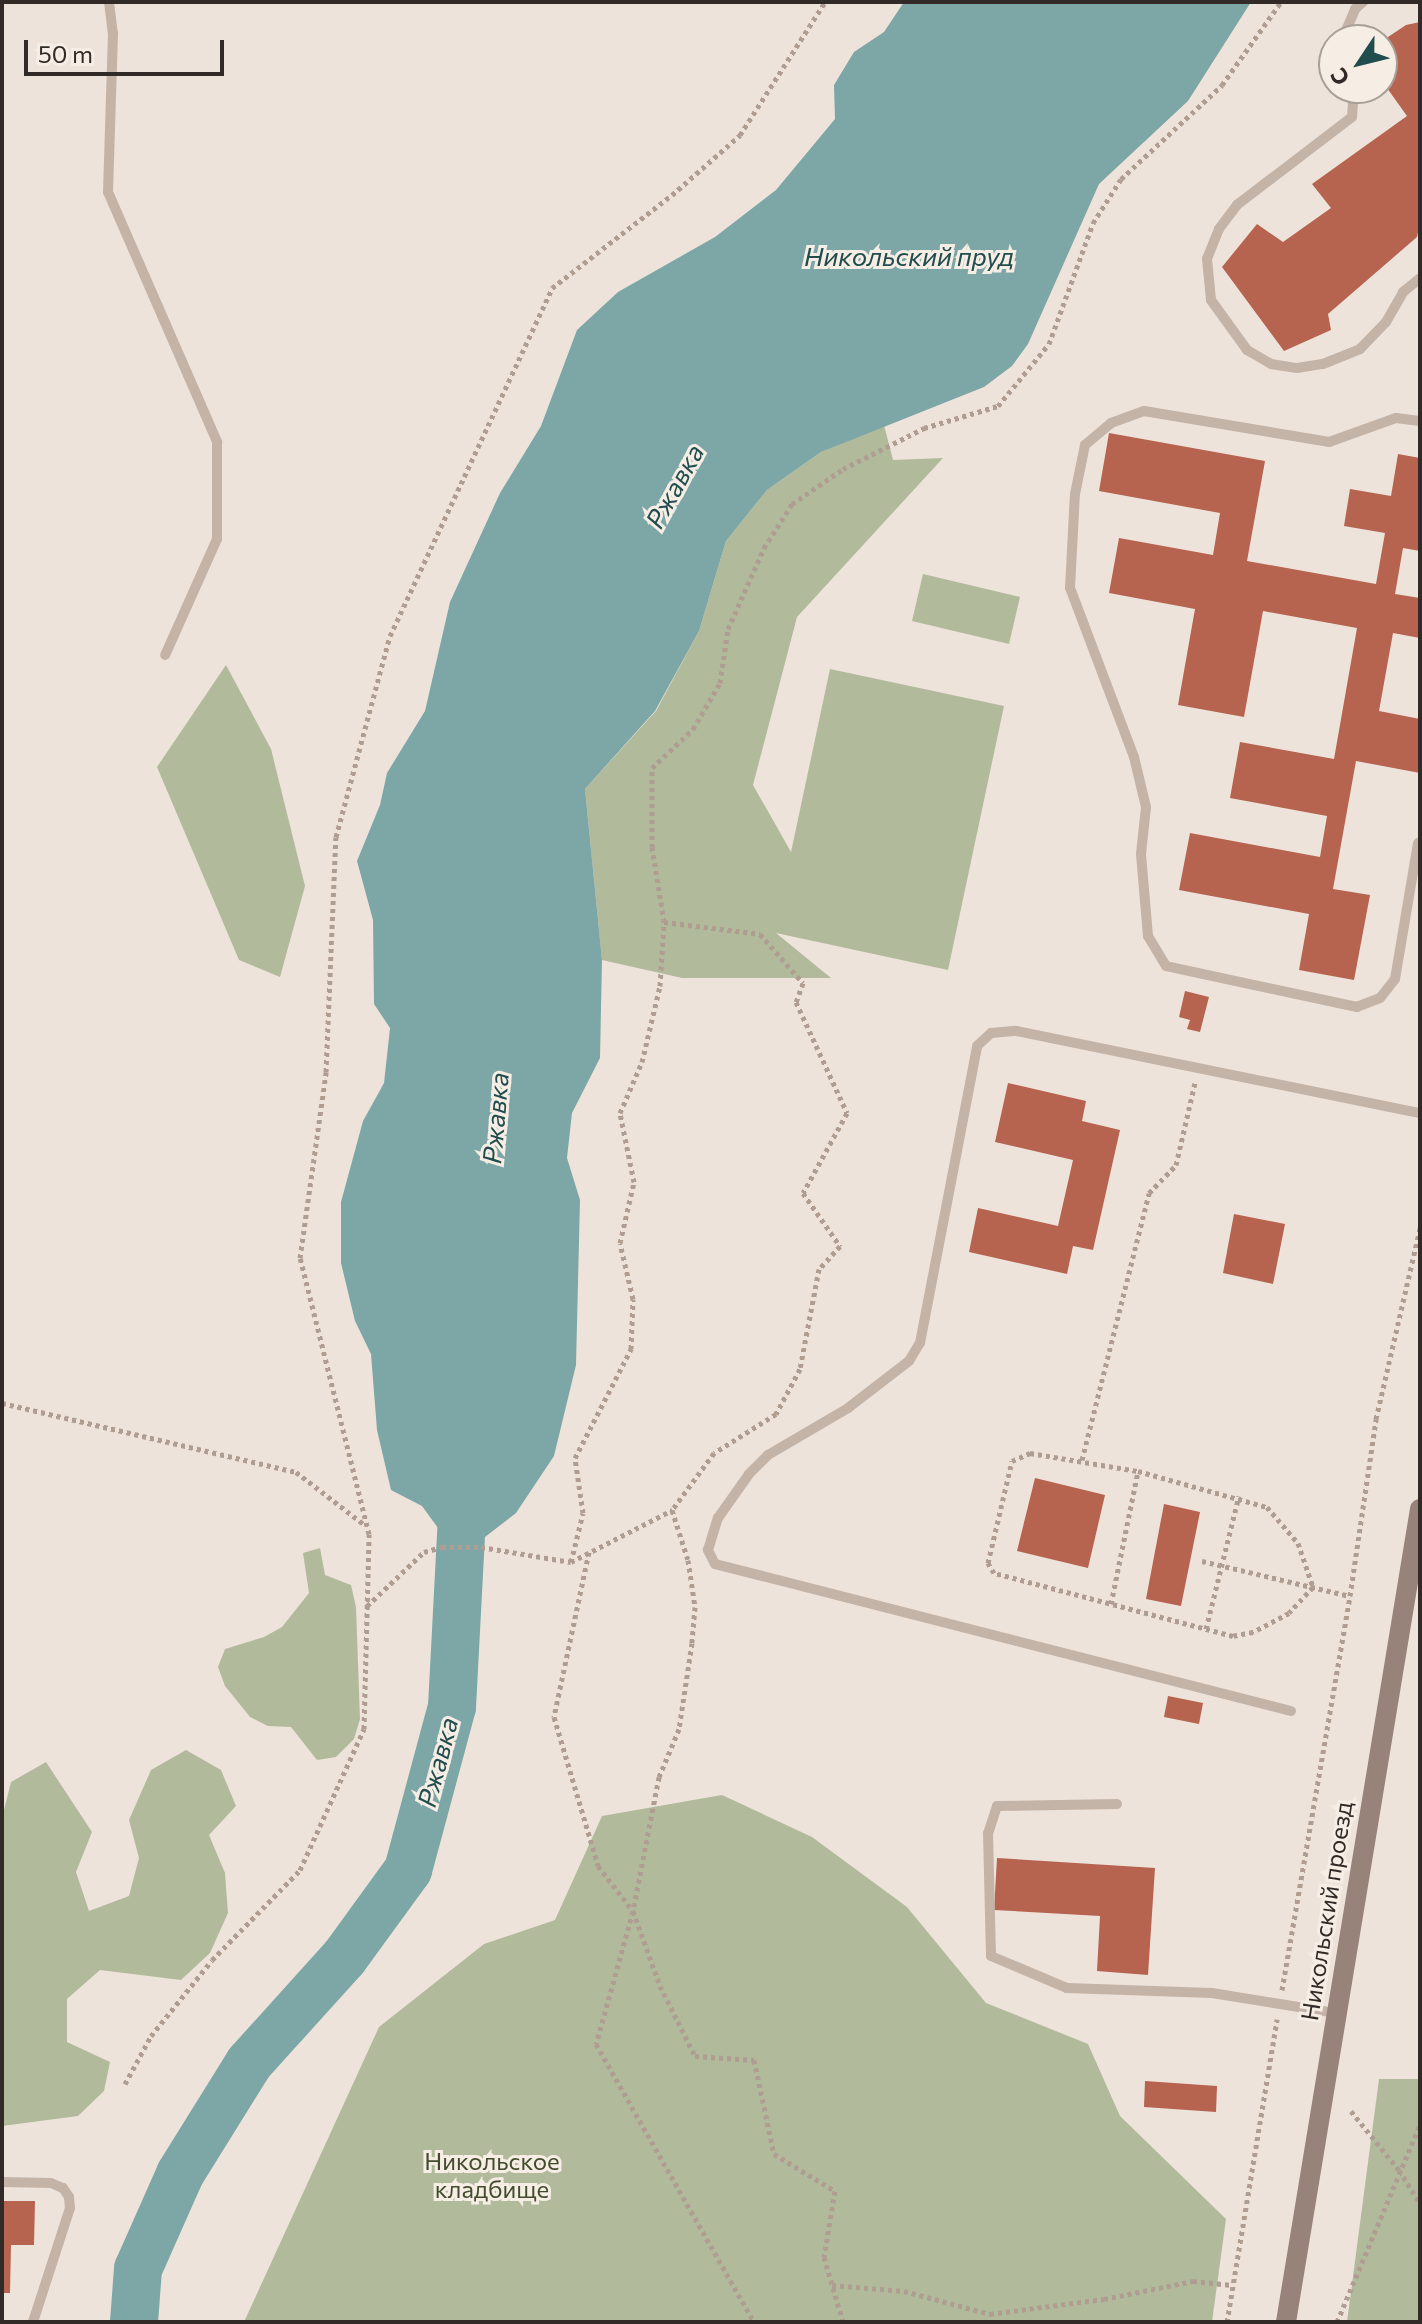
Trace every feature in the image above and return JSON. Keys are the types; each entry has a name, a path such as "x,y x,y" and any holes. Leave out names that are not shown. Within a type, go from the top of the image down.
{"street":[{"name":"Никольский проезд","path":"1286,2322 1420,1509"}],"lane":[{"path":"109,2 113,33 108,192 217,442 217,539 165,655"},
{"path":"1349,24 1355,9 1363,2"},
{"path":"1353,104 1352,117 1237,205 1219,229 1207,259 1211,300 1247,350 1271,364 1297,368 1323,364 1360,349 1386,322 1403,292 1420,278"},
{"path":"1418,843 1395,979 1380,998 1357,1007 1166,966 1148,936 1141,854 1146,807 1134,757 1070,588 1075,494 1085,445 1111,423 1144,411 1329,442 1396,418 1420,421"},
{"path":"1291,1711 715,1564 708,1550 718,1518 749,1474 768,1455 848,1408 909,1361 920,1343 977,1046 991,1033 1016,1031 1420,1113"},
{"path":"1117,1804 997,1806 988,1833 991,1956 1067,1988 1212,1993 1336,2013"},
{"path":"2,2182 51,2183 63,2188 69,2197 70,2208 33,2322"}],"path":[{"path":"125,2084 151,2036 212,1960 300,1870 364,1729 368,1528 300,1258 326,1072 336,837 390,636 552,288 672,195 740,135 825,2"},
{"path":"571,1562 583,1513 575,1458 631,1349 633,1299 620,1243 634,1182 620,1113 642,1062 660,986 664,922 652,847 652,768 693,729 720,683 728,629 764,548 792,504 843,469 924,428 998,406 1049,344 1093,223 1121,179 1222,85 1281,2"},
{"path":"367,1606 424,1552 442,1547 481,1547 571,1562 672,1510 714,1453 776,1414 800,1369 819,1269 840,1246 803,1193 847,1113 796,1002 803,983 760,934 664,922"},
{"path":"1082,1460 1149,1193 1176,1165 1198,1067"},
{"path":"1227,2322 1350,1596 1376,1419 1420,1228"},
{"path":"2,1403 296,1472 368,1528"},
{"path":"1030,1453 1082,1460 1239,1496 1267,1507 1298,1543 1313,1587 1299,1606 1253,1632 1233,1636 994,1573 988,1563 1012,1461 1030,1453"},
{"path":"1111,1604 1138,1471"},
{"path":"1206,1629 1239,1496"},
{"path":"672,1510 688,1560 695,1607 692,1643 679,1729 659,1777 633,1911 596,2044 754,2322"},
{"path":"589,1552 554,1717 598,1866 633,1911 660,1986 695,2056 754,2060 774,2154 835,2191 824,2257 843,2322"},
{"path":"1202,1561 1350,1596"},
{"path":"1351,2111 1399,2170 1420,2203"},
{"path":"1337,2322 1420,2125"},
{"path":"832,2285 904,2291 990,2314 1104,2299 1193,2281 1232,2285"}],"green space":[{"path":"884,425 893,460 943,458 797,617 753,785 791,852 830,669 1004,706 948,970 776,933 831,978 682,978 602,960 585,789 656,711 699,631 726,541 767,490 821,452"},
{"path":"923,574 1020,597 1009,644 912,621"},
{"path":"226,665 271,749 305,886 280,977 239,960 157,767"},
{"path":"320,1548 325,1575 351,1585 356,1607 360,1719 354,1739 336,1757 317,1760 291,1727 268,1726 250,1717 225,1686 218,1667 225,1649 264,1637 282,1627 309,1593 303,1553"},
{"path":"186,1750 221,1770 236,1806 209,1835 225,1873 228,1913 210,1953 181,1980 100,1970 67,1999 67,2042 110,2062 104,2091 78,2116 2,2126 2,1818 11,1782 46,1762 92,1832 76,1872 89,1911 129,1896 139,1858 129,1820 151,1770"},
{"name":"Никольское кладбище","path":"722,1795 812,1837 907,1907 986,2003 1088,2044 1120,2116 1226,2219 1212,2322 244,2322 379,2027 484,1944 555,1920 602,1816"},
{"path":"1379,2079 1420,2079 1420,2322 1347,2322"}],"water":[{"name":"Никольский пруд","path":"904,2 1251,2 1188,101 1099,184 1028,344 1012,366 984,387 821,452 767,490 726,541 699,631 655,711 585,789 602,960 600,1058 572,1113 567,1158 580,1200 576,1365 554,1456 516,1513 476,1544 446,1539 422,1506 391,1490 377,1430 371,1354 355,1321 341,1263 341,1202 363,1121 384,1083 390,1028 374,1004 373,920 357,861 380,805 387,773 425,711 450,602 500,493 541,426 577,330 618,292 715,237 776,190 835,119 834,85 854,52 884,32"}],"building":[{"path":"1420,22 1420,223 1417,237 1328,314 1331,330 1284,351 1222,267 1257,224 1283,242 1331,208 1312,184 1407,116 1398,103 1398,30"},
{"path":"1109,433 1265,461 1247,561 1376,584 1385,533 1344,526 1350,489 1391,496 1398,454 1420,458 1420,551 1403,548 1395,594 1420,598 1420,638 1393,633 1379,711 1420,719 1420,773 1356,761 1333,889 1370,895 1354,980 1299,970 1309,914 1179,890 1190,833 1320,857 1327,816 1230,798 1240,742 1334,759 1357,628 1263,611 1244,717 1178,705 1195,609 1109,593 1119,538 1213,555 1220,513 1099,491"},
{"path":"1185,991 1209,997 1200,1032 1187,1029 1190,1020 1179,1017"},
{"path":"1008,1083 1086,1101 1082,1121 1120,1130 1093,1250 1073,1246 1067,1274 969,1252 978,1208 1058,1226 1073,1160 995,1142"},
{"path":"1234,1214 1285,1224 1273,1284 1223,1273"},
{"path":"1035,1478 1105,1495 1088,1568 1017,1551"},
{"path":"1164,1504 1200,1512 1181,1606 1146,1599"},
{"path":"1168,1696 1203,1703 1199,1724 1164,1717"},
{"path":"997,1858 1155,1868 1148,1975 1097,1971 1100,1916 994,1910"},
{"path":"1145,2081 1217,2086 1216,2112 1144,2107"},
{"path":"2,2201 35,2201 34,2245 11,2245 10,2293 2,2293"}],"waterway":[{"name":"Ржавка","path":"134,2322 138,2269 180,2174 249,2063 344,1958 408,1870 452,1707 464,1475"}]}
